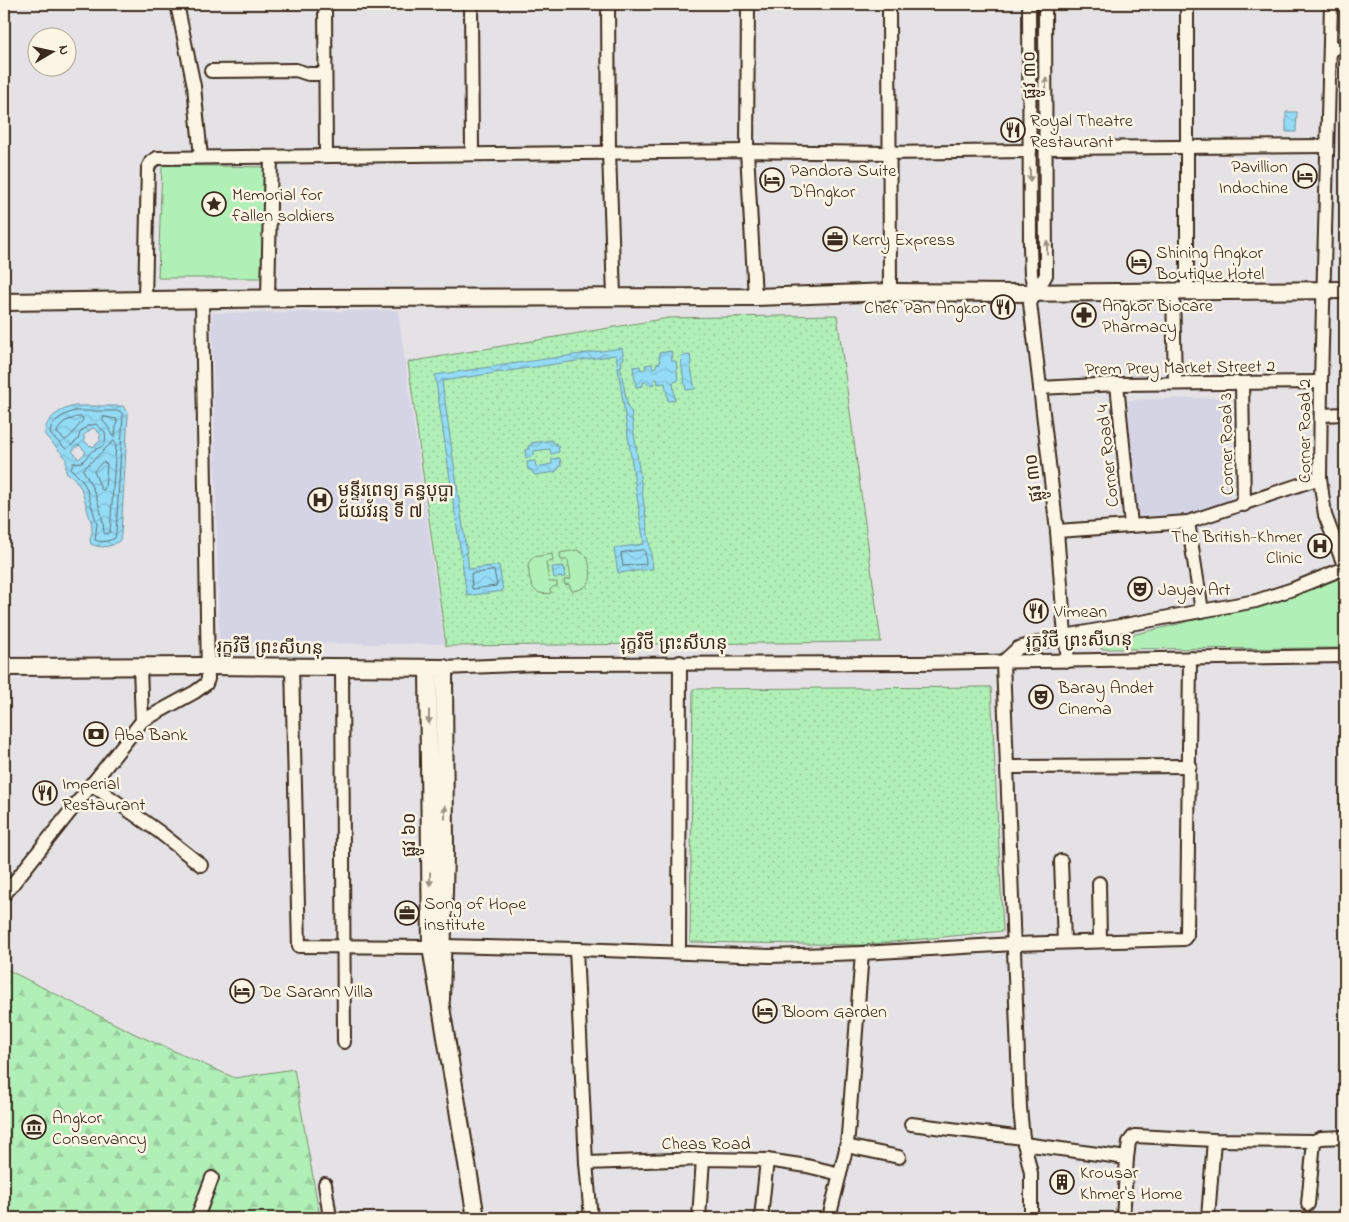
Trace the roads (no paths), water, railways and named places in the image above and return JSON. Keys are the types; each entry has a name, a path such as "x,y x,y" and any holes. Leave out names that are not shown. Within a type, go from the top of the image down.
{"main road":[{"path":"4,302 614,296 755,297 890,292 1036,293 1345,290"},
{"name":"រុក្ខវិថី ព្រះសីហនុ","path":"4,667 437,668"},
{"name":"ផ្លូវ ៦០","path":"437,668 437,947 441,1000 476,1218"}],"street":[{"path":"177,4 194,86 201,157"},
{"path":"325,4 326,156"},
{"path":"471,4 472,154"},
{"path":"608,4 609,152 614,296"},
{"path":"748,4 747,151 755,297"},
{"path":"889,4 888,153 890,292"},
{"name":"ផ្លូវ ៣០","path":"1029,4 1030,275 1036,293"},
{"name":"ផ្លូវ ៣០","path":"1045,4 1046,275 1030,303 1057,531 1068,660"},
{"path":"1175,383 1186,147 1187,4"},
{"name":"Corner Road 2","path":"1331,4 1320,478 1325,515 1345,568"},
{"path":"1330,48 1345,48"},
{"path":"211,71 296,70 308,74 324,74"},
{"path":"1047,148 1327,146"},
{"path":"145,300 148,168 151,162 157,158 609,152 888,153 1030,151"},
{"path":"268,299 272,157"},
{"path":"4,895 142,721 206,684 208,666 202,299"},
{"name":"Prem Prey Market Street 2","path":"1040,388 1117,384 1321,382"},
{"name":"Corner Road 3","path":"1242,383 1244,505"},
{"name":"Corner Road 4","path":"1117,384 1131,525"},
{"path":"1321,415 1345,414"},
{"path":"1057,531 1188,522 1244,505 1320,478"},
{"path":"1188,522 1202,611"},
{"path":"1031,1218 1031,1173 1024,1141 1020,1108 1003,662 1018,648 1065,636 1256,601 1293,589 1345,568"},
{"name":"រុក្ខវិថី ព្រះសីហនុ","path":"437,668 536,664 680,662 1003,662 1345,656"},
{"path":"292,667 299,946 576,949 770,956 862,953 1014,944 1184,939 1186,937 1190,766 1190,658"},
{"path":"679,952 680,662"},
{"path":"140,667 142,721"},
{"path":"342,667 344,1042"},
{"path":"1007,767 1190,766"},
{"path":"91,784 201,865"},
{"path":"1061,861 1064,942"},
{"path":"1099,884 1100,941"},
{"path":"576,949 586,1163 591,1218"},
{"path":"828,1218 846,1146 862,953"},
{"path":"911,1124 1127,1158"},
{"path":"1123,1218 1127,1158 1129,1142 1132,1137 1314,1141 1321,1138 1345,1137"},
{"path":"1208,1218 1214,1140"},
{"path":"1308,1204 1314,1141"},
{"path":"846,1146 899,1157"},
{"path":"699,1218 703,1159"},
{"name":"Cheas Road","path":"586,1163 703,1159 767,1160 761,1218"},
{"path":"767,1160 807,1166 840,1174"},
{"path":"197,1218 212,1178"},
{"path":"325,1184 330,1218"}],"water":[{"path":"1286,112 1297,112 1296,132 1286,132"},
{"path":"622,348 624,359 621,360 622,366 620,366 628,408 631,411 653,569 618,573 614,548 644,544 616,355 442,381 469,569 499,565 503,591 467,596 435,375"},
{"path":"671,351 672,361 676,361 678,381 673,382 675,400 668,401 665,383 658,384 657,379 654,379 655,384 648,385 647,382 643,382 643,386 636,387 633,367 640,366 641,370 646,369 645,365 652,364 653,368 656,367 656,364 660,363 659,353"},
{"path":"690,355 695,389 686,390 681,356"},
{"path":"123,406 128,414 121,534 120,540 110,546 102,547 91,544 92,525 81,488 74,478 66,472 66,458 45,435 45,429 50,419 70,407","holes":["94,428 101,435 99,438 101,440 93,447 83,440 85,438 83,436","79,445 86,452 79,459 72,451"]},
{"path":"552,440 553,443 558,445 559,452 551,454 550,449 534,451 534,456 526,458 525,450 529,449 528,446 532,445 531,443"},
{"path":"560,458 561,466 559,466 556,472 535,475 531,470 528,470 527,462 535,461 536,467 552,464 552,459"},
{"path":"564,566 565,577 554,578 552,567"}],"place":[{"name":"Royal Theatre Restaurant","path":"1013,130"},
{"name":"Pavillion Indochine","path":"1305,176"},
{"name":"Pandora Suite D'Angkor","path":"772,180"},
{"name":"Memorial for fallen soldiers","path":"214,204"},
{"name":"Kerry Express","path":"835,239"},
{"name":"Shining Angkor Boutique Hotel","path":"1139,262"},
{"name":"Chef Pan Angkor","path":"1003,307"},
{"name":"Angkor Biocare Pharmacy","path":"1084,315"},
{"name":"មន្ទីរពេទ្យ គន្ធបុប្ផា ជ័យវ័រន្ម ទី ៧","path":"320,500"},
{"name":"The British-Khmer Clinic","path":"1320,546"},
{"name":"Jayav Art","path":"1140,589"},
{"name":"Vimean","path":"1036,611"},
{"name":"Baray Andet Cinema","path":"1041,697"},
{"name":"Aba Bank","path":"96,734"},
{"name":"Imperial Restaurant","path":"45,793"},
{"name":"Song of Hope institute","path":"407,913"},
{"name":"De Sarann Villa","path":"242,991"},
{"name":"Bloom Garden","path":"765,1011"},
{"name":"Angkor Conservancy","path":"34,1127"},
{"name":"Krousar Khmer's Home","path":"1062,1182"}]}
